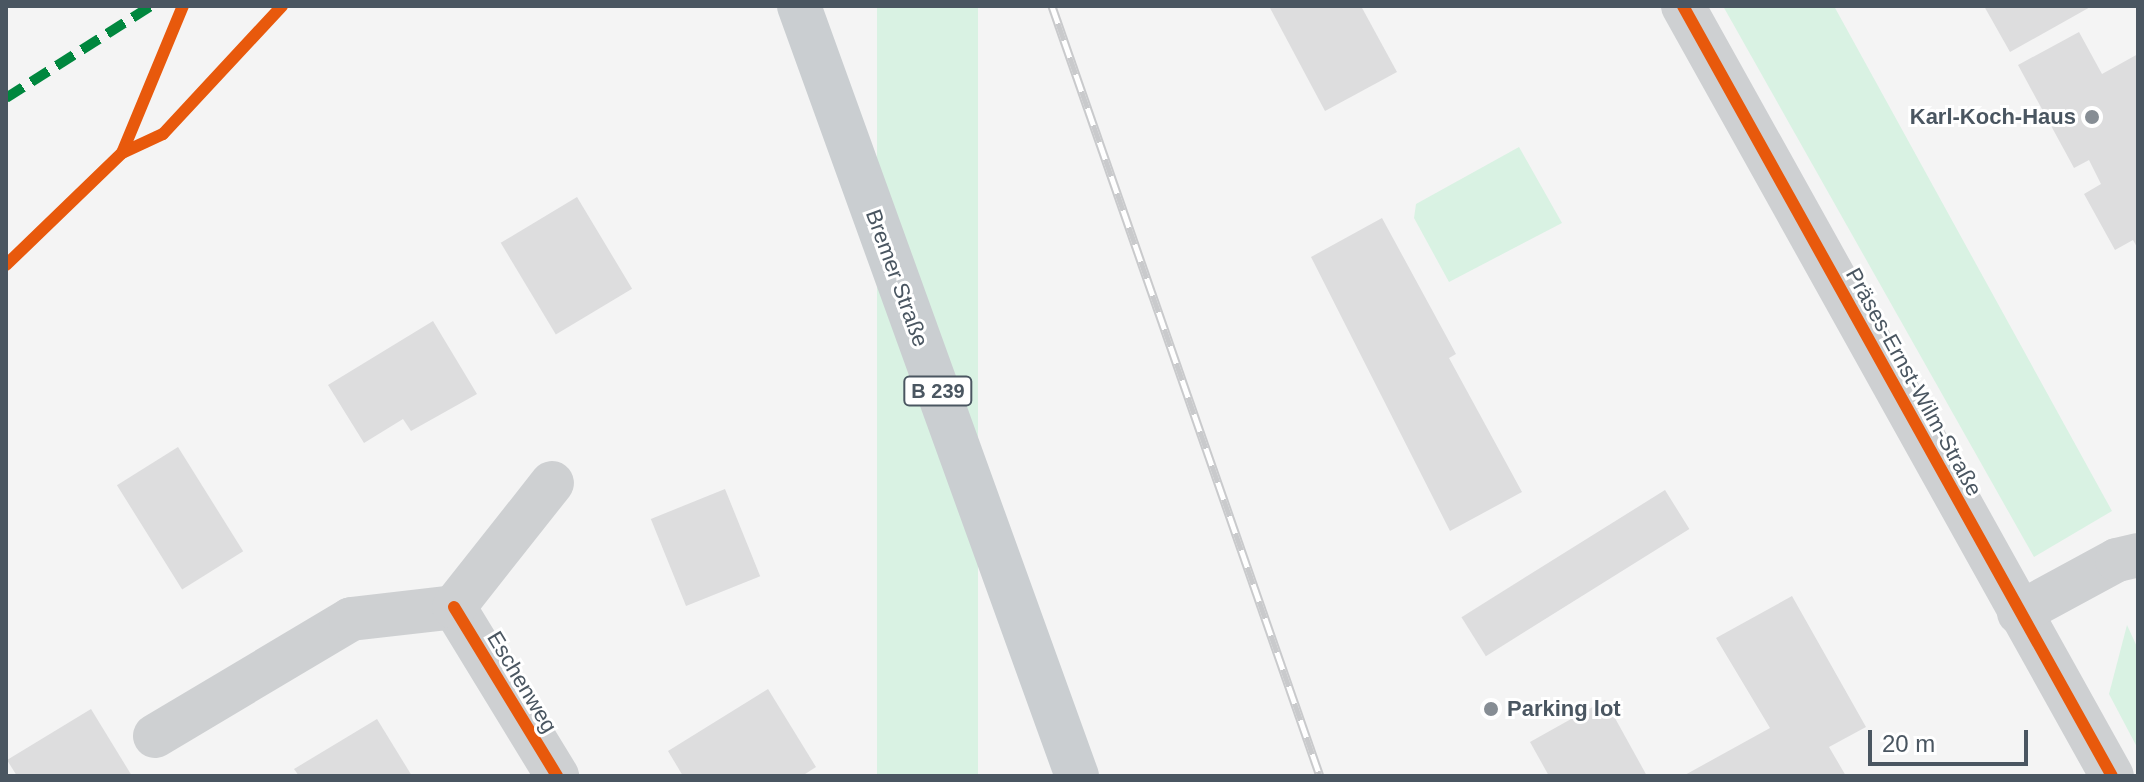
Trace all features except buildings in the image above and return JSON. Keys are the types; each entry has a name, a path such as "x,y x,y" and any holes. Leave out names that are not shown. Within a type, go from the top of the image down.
{"main road":[{"name":"Bremer Straße","path":"799,6 1077,776"}],"street":[{"name":"Präses-Ernst-Wilm-Straße","path":"1683,6 2112,776"},
{"path":"155,736 351,619 454,607 552,483"},
{"path":"2019,613 2117,560 2138,555"},
{"name":"Eschenweg","path":"454,607 557,776"}],"green space":[{"path":"877,6 978,6 978,776 877,776"},
{"path":"1723,6 1834,6 2112,511 2034,557"},
{"path":"1519,147 1562,223 1449,282 1414,218 1416,204"},
{"path":"2127,625 2138,649 2138,749 2109,694"}],"railway":[{"path":"1052,6 1320,776"}],"marked path":[{"path":"6,98 151,6"}],"cycle path":[{"path":"6,265 122,153 183,6"},
{"path":"122,153 163,134 282,6"},
{"path":"1683,6 2112,776"},
{"path":"454,607 557,776"}],"place":[{"name":"Karl-Koch-Haus","path":"2092,117"},
{"name":"Parking lot","path":"1491,709"}]}
